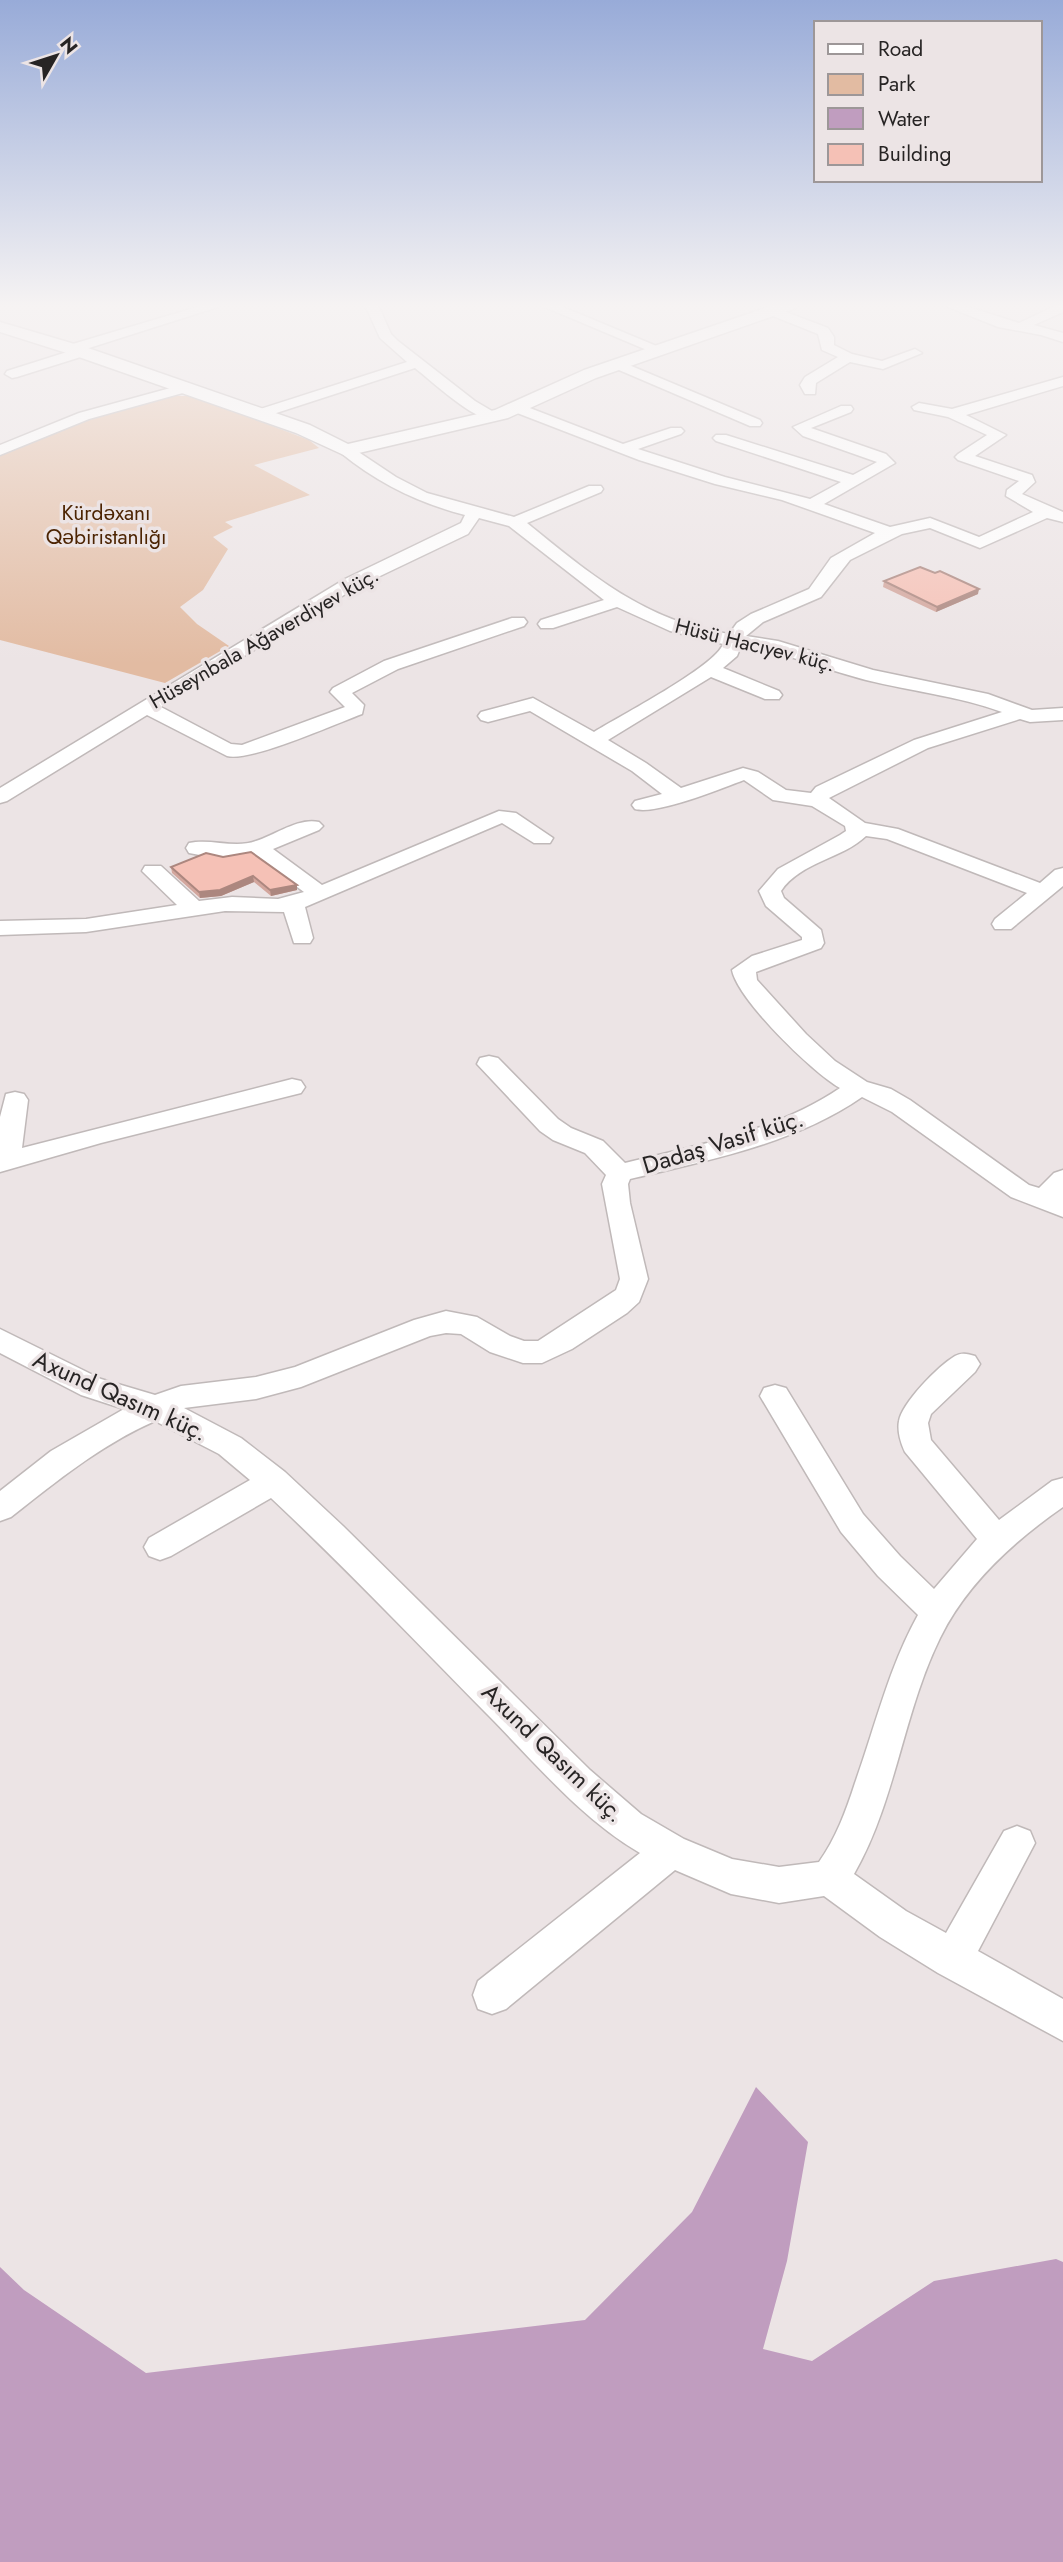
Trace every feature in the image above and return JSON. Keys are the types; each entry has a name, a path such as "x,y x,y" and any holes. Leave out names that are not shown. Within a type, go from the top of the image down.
{"street":[{"path":"0,450 63,425"},
{"path":"290,425 346,450 374,473 414,495 444,506 474,512"},
{"path":"346,450 459,425"},
{"path":"560,425 623,449 721,481 811,504 891,533"},
{"path":"806,425 800,427 808,433 886,460 884,466 811,504"},
{"path":"975,425 998,435 963,457 1026,478 1027,482 1013,493 1014,496 1055,514"},
{"path":"623,449 676,431"},
{"path":"721,438 855,481"},
{"path":"515,522 550,510 595,489"},
{"name":"Hüsü Hacıyev küç.","path":"474,512 515,522 598,589 676,627 713,637 797,651 893,681 981,698 1020,713"},
{"name":"Hüseynbala Ağaverdiyev küç.","path":"0,797 351,583 462,530 468,525 474,512"},
{"path":"594,740 710,670 730,652 734,639 743,627 757,618 816,593 842,558 891,533 928,523 969,541 981,543 1055,514"},
{"path":"547,624 618,601"},
{"path":"146,707 224,748 234,752 246,750 355,710 354,705 340,692 391,665 518,622"},
{"path":"710,670 772,695"},
{"path":"488,716 533,704 639,766 678,796"},
{"path":"817,800 832,785 921,744 1020,713 1039,718 1063,714"},
{"path":"642,805 743,775 751,776 780,796 817,800 858,828 891,832 1041,891"},
{"path":"0,928 85,928 225,904 279,906 293,903 499,817 509,817 542,838"},
{"path":"197,848 227,852 258,848 312,826"},
{"path":"858,828 857,834 852,838 784,874 773,883 770,891 774,901 813,935 813,943 806,948 752,964 744,970 746,981 818,1062 839,1078 858,1088 882,1095 901,1106 1000,1179 1052,1204 1063,1179"},
{"path":"258,848 320,894"},
{"path":"153,871 194,910"},
{"path":"1003,923 1063,875"},
{"path":"293,903 302,938"},
{"path":"489,1065 549,1125 562,1134 594,1147 620,1173"},
{"path":"15,1100 3,1162 98,1135 292,1087"},
{"name":"Dadaş Vasif küç.","path":"0,1508 62,1460 120,1423 155,1407 181,1397 256,1388 301,1376 424,1327 446,1322 467,1324 500,1344 523,1352 542,1352 617,1306 629,1295 635,1279 617,1203 615,1184 620,1173 779,1128 834,1106 858,1088"},
{"name":"Axund Qasım küç.","path":"0,1340 91,1387 155,1407 230,1446 274,1481 332,1535 577,1782 628,1826 671,1851 731,1876 779,1885 829,1878"},
{"path":"965,1364 918,1408 913,1423 916,1444 997,1540"},
{"path":"775,1396 852,1522 889,1566 937,1612"},
{"path":"160,1547 274,1481"},
{"path":"1063,1490 1034,1509 975,1560 937,1612 918,1652 860,1823 843,1861 829,1878 893,1924 1063,2021"},
{"path":"952,1960 1017,1843"},
{"path":"492,1995 671,1851"}],"green space":[{"name":"Kürdəxanı Qəbiristanlığı","path":"76,425 269,425 309,440 319,448 254,465 310,495 225,522 233,527 213,537 228,549 203,590 180,607 197,624 229,646 165,683 0,640 0,454"}],"water":[{"path":"756,2087 808,2142 787,2261 763,2349 812,2361 934,2281 1056,2259 1063,2262 1063,2562 0,2562 0,2267 24,2290 146,2373 585,2320 692,2212"}],"building":[{"path":"920,567 935,573 940,571 979,589 937,607 884,581"},
{"path":"251,852 297,885 270,890 253,876 220,890 199,892 171,867 206,853 223,857"}]}
